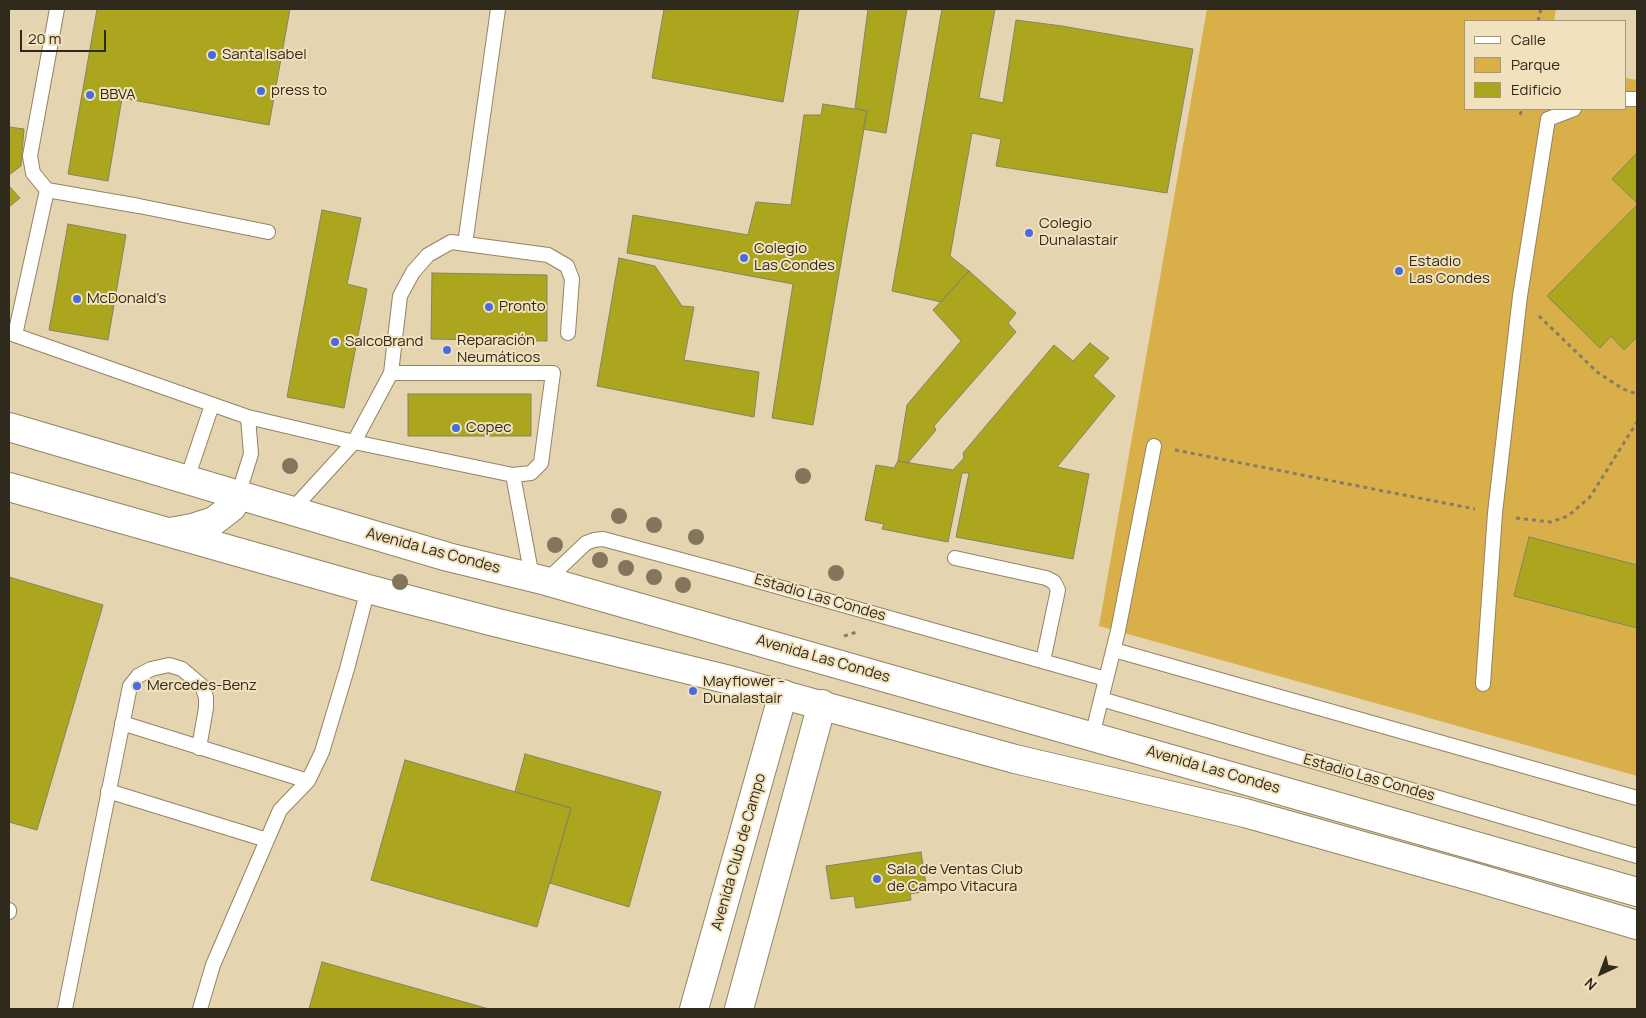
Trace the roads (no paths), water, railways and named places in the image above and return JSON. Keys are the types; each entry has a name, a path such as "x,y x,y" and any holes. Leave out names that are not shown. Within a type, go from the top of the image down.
{"main road":[{"name":"Avenida Las Condes","path":"9,427 448,557 539,579 1637,892"},
{"path":"10,491 368,589 822,704 1015,758 1245,813 1637,925"},
{"path":"166,533 214,521 232,507 238,496"},
{"name":"Avenida Club de Campo","path":"694,1009 783,694"},
{"path":"740,1009 822,704"},
{"path":"706,967 749,978"}],"lane":[{"path":"57,9 30,156 33,173 47,190 268,232"},
{"path":"465,244 498,9"},
{"path":"1484,684 1495,513 1520,296 1548,119 1571,110"},
{"path":"47,190 12,334 248,417 354,442 513,475 531,473 541,463 553,373 392,372"},
{"path":"291,511 354,442 392,372 400,296 413,272 428,255 451,242 548,255 567,266 572,279 568,333"},
{"path":"187,479 212,404"},
{"path":"238,496 251,454 248,417"},
{"path":"1092,736 1114,650 1154,446"},
{"path":"513,475 539,579"},
{"name":"Estadio Las Condes","path":"539,579 586,543 594,540 603,540 1106,679"},
{"path":"955,558 1046,578 1054,582 1058,590 1043,661"},
{"path":"200,1009 213,965 280,810 308,781 322,752 347,669 368,589"},
{"path":"1114,650 1637,798"},
{"path":"66,1009 130,686 138,676 151,669 169,665 182,669 202,686 206,697 206,708 199,748"},
{"name":"Estadio Las Condes","path":"1101,699 1637,856"},
{"path":"122,723 308,781"},
{"path":"108,791 267,840"}],"place":[{"name":"Santa Isabel","path":"212,55"},
{"name":"press to","path":"261,91"},
{"name":"BBVA","path":"90,95"},
{"name":"Colegio Dunalastair","path":"1029,233"},
{"name":"Colegio Las Condes","path":"744,258"},
{"name":"Estadio Las Condes","path":"1399,271"},
{"name":"McDonald's","path":"77,299"},
{"name":"Pronto","path":"489,307"},
{"name":"SalcoBrand","path":"335,342"},
{"name":"Reparación Neumáticos","path":"447,350"},
{"name":"Copec","path":"456,428"},
{"name":"Mercedes-Benz","path":"137,686"},
{"name":"Mayflower - Dunalastair","path":"693,691"},
{"name":"Sala de Ventas Club de Campo Vitacura","path":"877,879"}]}
